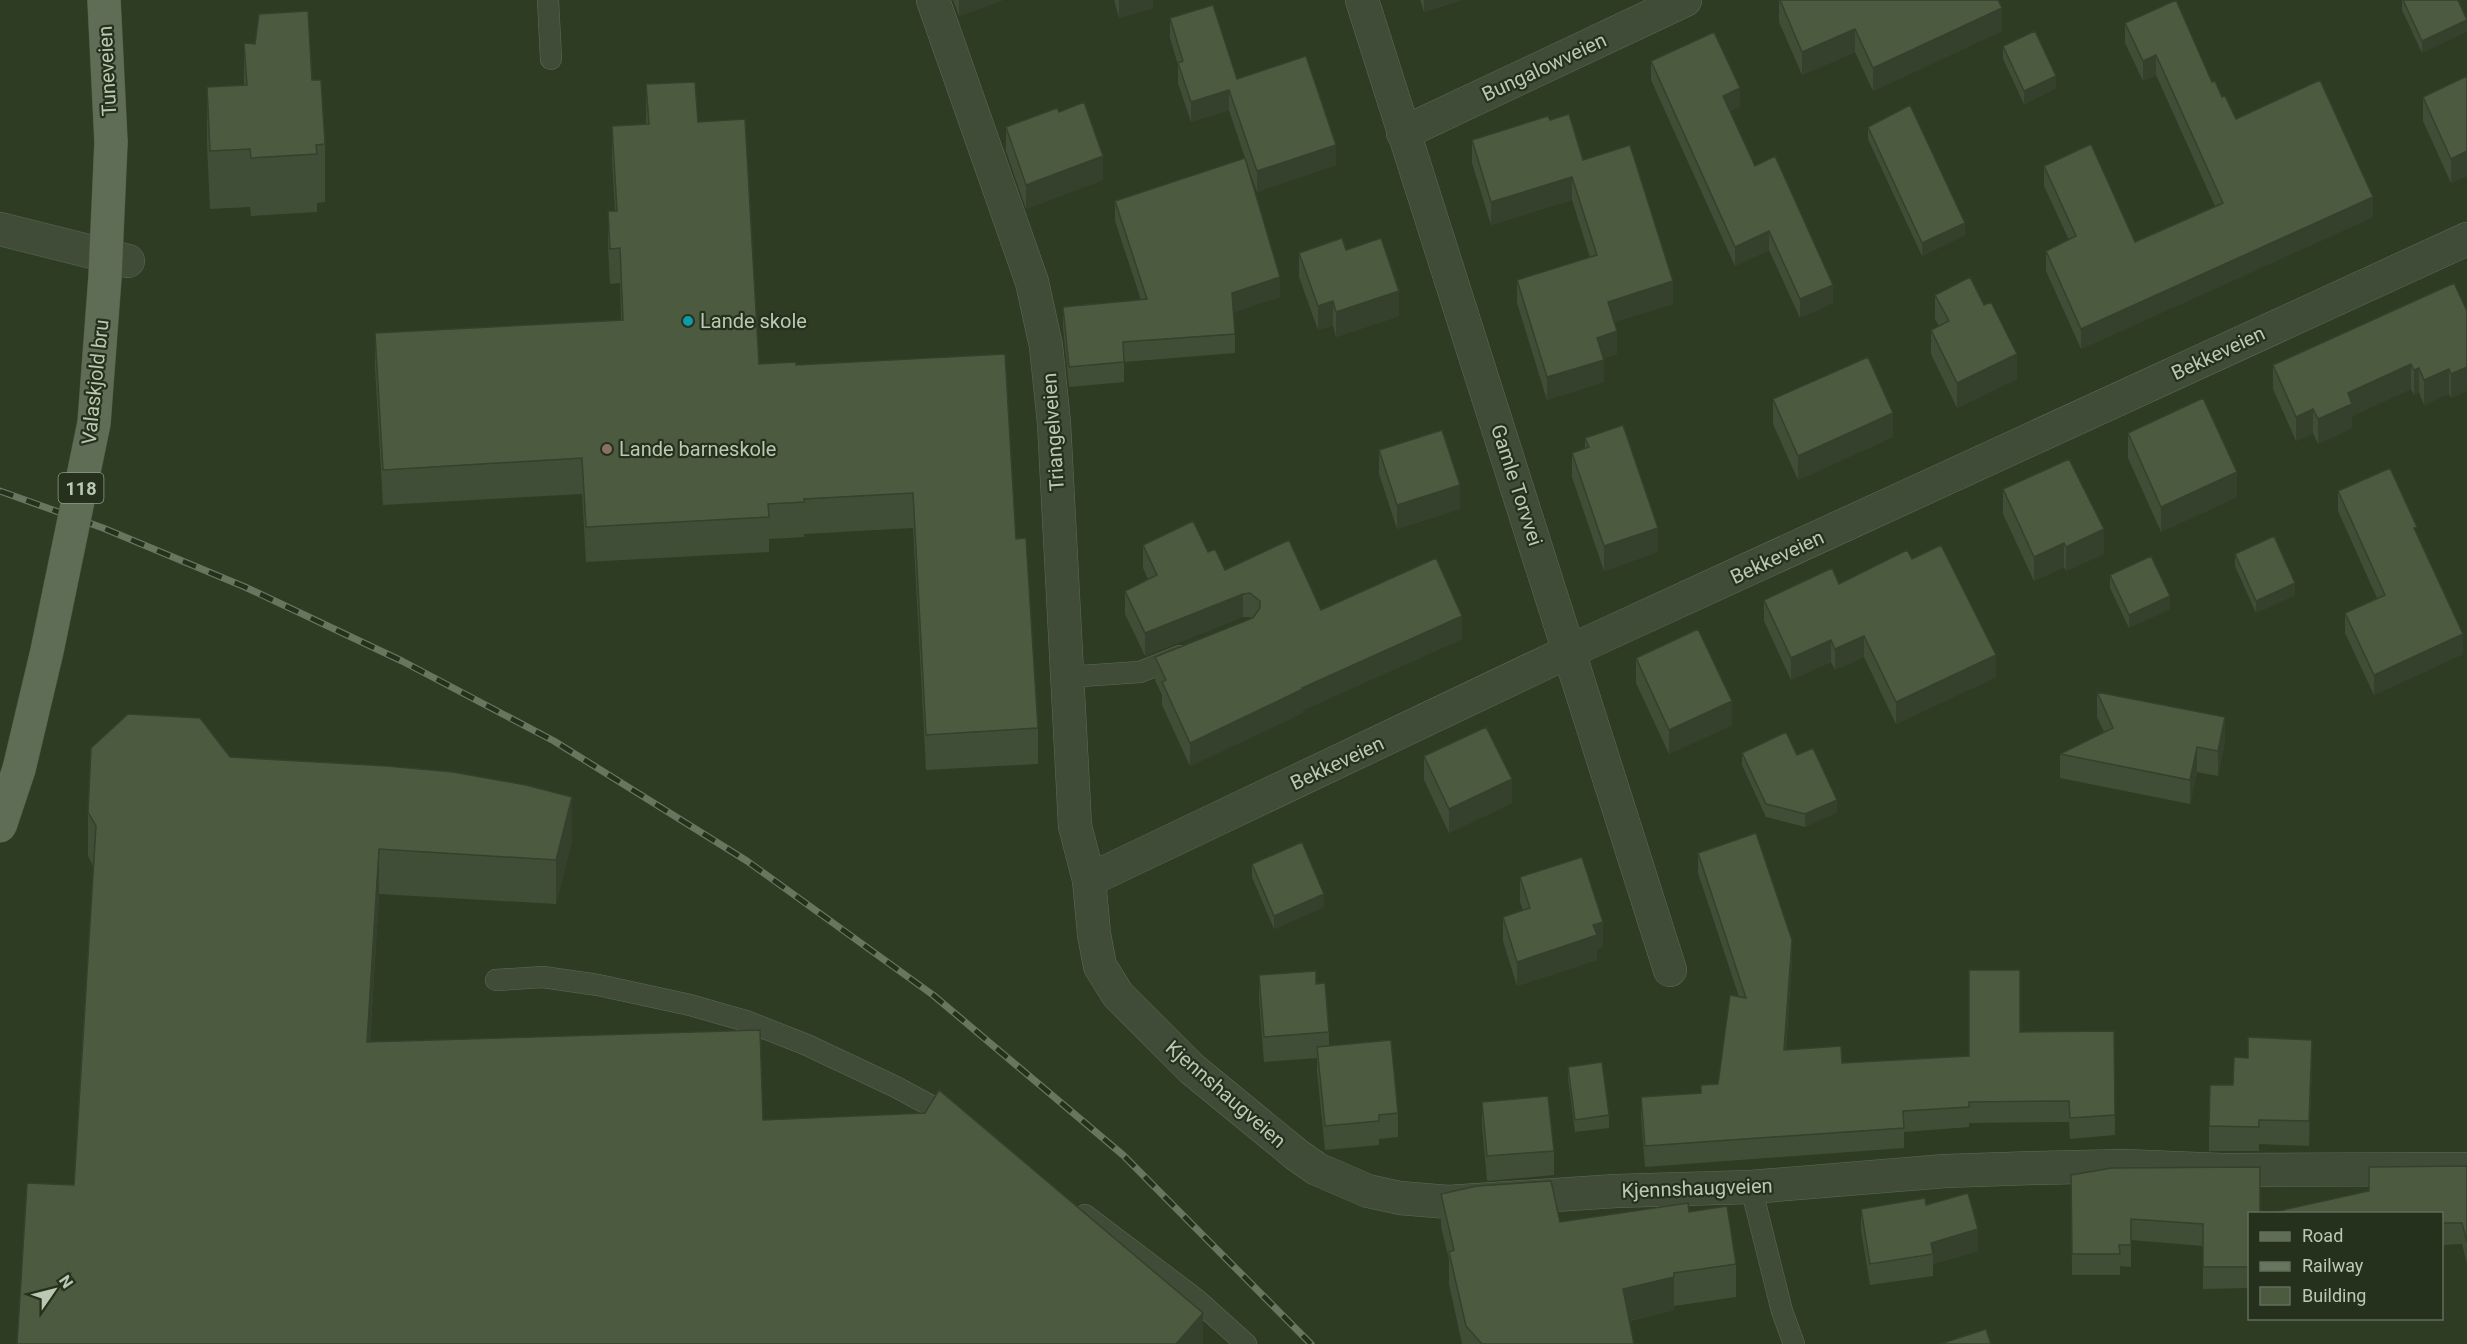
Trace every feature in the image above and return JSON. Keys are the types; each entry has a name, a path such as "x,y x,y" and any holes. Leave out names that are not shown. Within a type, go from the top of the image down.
{"main road":[{"name":"Tuneveien","path":"104,0 111,142"},
{"name":"Valaskjold bru","path":"0,826 19,769 47,651 94,423 105,277 111,142"}],"street":[{"name":"Triangelveien","path":"933,0 1029,273 1046,346 1055,445 1075,826 1089,880"},
{"name":"Gamle Torvvei","path":"1362,0 1670,970"},
{"name":"Bungalowveien","path":"1403,134 1685,0"},
{"path":"0,229 128,261"},
{"name":"Bekkeveien","path":"1089,880 1570,651 2467,239"},
{"name":"Kjennshaugveien","path":"1089,880 1094,934 1100,966 1118,995 1192,1069 1297,1155 1317,1169 1340,1180 1389,1196 1449,1202 1616,1191 1751,1187 1945,1171 2036,1168 2124,1166 2222,1170 2467,1170"}],"lane":[{"path":"548,0 551,59"},
{"path":"1066,677 1140,672 1194,651"},
{"path":"496,981 543,976 598,985 690,1005 746,1021 807,1045 896,1087 933,1107 971,1134"},
{"path":"1751,1187 1782,1311 1794,1344"},
{"path":"1068,1203 1196,1299 1246,1344"}],"building":[{"path":"1780,0 1998,0 2002,8 1873,68 1855,29 1802,52"},
{"path":"2176,0 2212,82 2215,81 2222,97 2225,96 2236,119 2320,80 2373,197 2081,329 2046,251 2076,236 2044,166 2091,144 2135,242 2223,203 2156,55 2143,61 2125,23"},
{"path":"2403,0 2458,0 2467,20 2422,41"},
{"path":"1213,5 1237,79 1306,56 1336,145 1257,171 1229,90 1191,102 1178,63 1183,61 1170,18"},
{"path":"308,11 312,80 321,80 325,144 316,145 317,154 251,158 250,149 210,151 207,87 247,85 244,43 255,44 259,14"},
{"path":"2035,31 2056,76 2024,91 2003,46"},
{"path":"1714,32 1740,88 1723,96 1755,166 1775,156 1833,285 1800,299 1769,231 1735,247 1651,61"},
{"path":"2467,76 2467,151 2451,159 2423,97"},
{"name":"Lande skole","path":"695,82 698,122 745,119 759,364 796,362 796,365 1005,354 1016,539 1026,538 1038,728 926,735 913,493 804,499 804,502 768,504 769,517 586,527 582,458 383,470 375,333 623,320 620,248 610,249 608,211 617,211 612,126 649,124 646,84"},
{"path":"1084,102 1103,156 1026,185 1006,127 1057,108 1059,112"},
{"path":"1910,105 1965,223 1922,243 1868,127"},
{"path":"1569,114 1583,160 1630,145 1673,281 1608,302 1617,331 1597,338 1604,360 1547,377 1517,280 1597,255 1572,177 1491,202 1472,140 1548,116 1550,120"},
{"path":"1245,158 1280,277 1232,293 1235,334 1123,342 1124,362 1069,367 1063,307 1147,299 1115,201"},
{"path":"1342,238 1346,250 1381,238 1399,291 1336,312 1333,301 1318,306 1299,253"},
{"path":"1970,277 1984,305 1991,302 2017,354 1957,383 1931,330 1949,321 1935,295"},
{"path":"2454,283 2467,311 2467,367 2451,374 2449,369 2424,380 2419,368 2414,370 2411,364 2348,393 2352,404 2318,419 2313,409 2296,417 2273,365"},
{"path":"1868,357 1893,413 1798,456 1773,399"},
{"path":"2203,398 2237,472 2161,507 2128,433"},
{"path":"1623,425 1658,528 1604,546 1572,453 1589,447 1585,438"},
{"path":"1442,430 1460,485 1397,505 1379,450"},
{"path":"2069,459 2104,529 2066,547 2064,543 2034,557 2003,489"},
{"path":"2390,468 2417,527 2414,528 2463,634 2374,675 2345,613 2385,595 2338,491"},
{"path":"1193,521 1208,552 1215,549 1225,570 1289,540 1321,610 1436,558 1462,616 1302,688 1190,743 1162,682 1166,680 1155,657 1253,618 1260,608 1260,601 1250,593 1243,594 1145,633 1125,591 1157,575 1143,545"},
{"path":"2274,536 2295,583 2256,601 2235,554"},
{"path":"1941,545 1996,655 1896,702 1864,636 1835,649 1831,640 1791,658 1764,600 1832,568 1839,584 1907,550 1912,559"},
{"path":"2151,556 2170,596 2129,615 2110,575"},
{"path":"1698,629 1732,701 1669,730 1636,658"},
{"path":"2097,692 2225,717 2218,751 2197,747 2190,780 2060,754 2113,728"},
{"path":"128,714 200,718 230,757 453,772 526,785 572,797 556,860 379,849 367,1042 760,1030 763,1120 925,1113 939,1090 1203,1313 1176,1344 17,1344 27,1183 74,1185 96,826 88,812 91,748"},
{"path":"1486,727 1512,779 1449,809 1424,756"},
{"path":"1786,732 1797,755 1813,748 1837,800 1805,814 1766,804 1742,753"},
{"path":"1756,833 1792,940 1784,1050 1841,1046 1842,1063 1969,1056 1969,970 2020,970 2020,1032 2114,1031 2115,1115 2070,1118 2069,1101 1969,1102 1969,1107 1903,1111 1904,1128 1645,1146 1641,1097 1701,1093 1701,1085 1718,1084 1730,995 1746,998 1698,853"},
{"path":"1302,842 1324,894 1274,916 1252,864"},
{"path":"1582,857 1603,922 1593,925 1597,935 1517,962 1503,917 1530,908 1520,877"},
{"path":"1316,971 1316,984 1325,983 1329,1032 1264,1037 1259,975"},
{"path":"2248,1037 2312,1040 2309,1121 2259,1120 2259,1127 2209,1126 2210,1085 2233,1085 2234,1057 2248,1058"},
{"path":"1391,1040 1398,1113 1379,1115 1379,1121 1325,1126 1317,1047"},
{"path":"1602,1062 1609,1115 1575,1120 1568,1067"},
{"path":"1548,1096 1554,1151 1487,1156 1482,1102"},
{"path":"2467,1166 2467,1242 2462,1223 2443,1223 2443,1212 2274,1212 2369,1191 2369,1167"},
{"path":"2260,1167 2260,1212 2248,1212 2248,1267 2203,1267 2203,1224 2131,1219 2131,1245 2119,1245 2120,1254 2072,1254 2071,1175 2112,1168"},
{"path":"1551,1181 1560,1222 1688,1203 1689,1212 1727,1206 1736,1264 1674,1273 1674,1277 1623,1289 1634,1344 1482,1344 1466,1326 1449,1252 1454,1250 1441,1194 1477,1186"},
{"path":"1968,1193 1978,1229 1931,1243 1933,1254 1870,1264 1861,1209 1925,1198 1926,1205"},
{"path":"1986,1329 1991,1344 1940,1344"}],"railway":[{"path":"0,491 103,528 245,587 402,661 554,741 747,861 933,995 1123,1155 1311,1344"}],"place":[{"name":"Lande skole","path":"688,321"},
{"name":"Lande barneskole","path":"607,449"}]}
